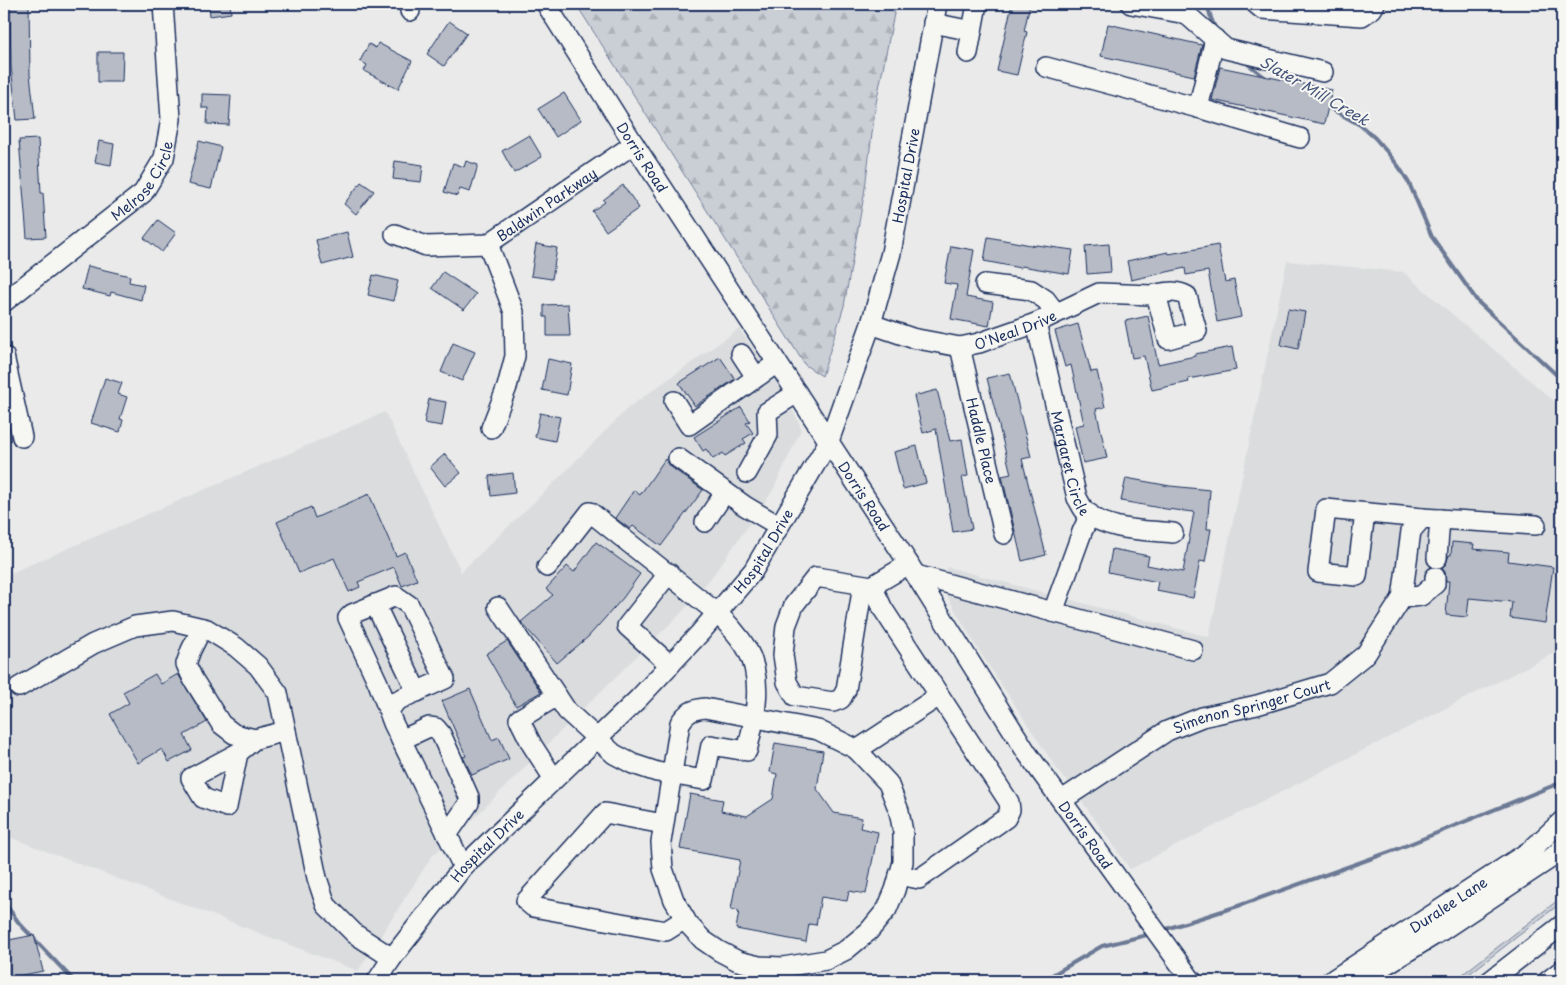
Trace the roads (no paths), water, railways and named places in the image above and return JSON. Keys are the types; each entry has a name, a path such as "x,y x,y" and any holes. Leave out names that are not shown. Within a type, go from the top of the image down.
{"street":[{"name":"Melrose Circle","path":"4,302 143,193 164,158 171,120 163,4"},
{"name":"Dorris Road","path":"546,4 634,144 913,569 1027,752 1192,981"},
{"name":"Hospital Drive","path":"378,981 392,958 463,867 638,699 717,613 753,570 829,441 871,324 891,253 937,4"},
{"path":"968,54 977,4"},
{"path":"1131,4 1186,9 1226,49 1324,72"},
{"path":"1256,4 1262,10 1362,16 1374,7"},
{"path":"933,23 972,31"},
{"path":"1198,108 1215,39"},
{"path":"1046,67 1300,138"},
{"name":"Baldwin Parkway","path":"395,234 426,246 488,244 634,144"},
{"path":"488,244 514,312 515,356 508,387 491,428"},
{"path":"985,284 1031,290 1046,300 1055,312"},
{"name":"O'Neal Drive","path":"871,324 912,338 960,347 979,343 1036,323 1055,312 1099,293 1156,294"},
{"name":"Margaret Circle","path":"1036,323 1077,498 1085,511 1100,522 1173,533"},
{"name":"Haddle Place","path":"960,347 1004,534"},
{"path":"741,354 756,378"},
{"path":"4,356 22,436"},
{"path":"674,401 689,425 777,362"},
{"path":"747,473 768,435 767,412 797,393"},
{"path":"678,458 745,506 779,526"},
{"path":"705,522 725,492"},
{"path":"498,607 567,711 614,754 633,764 657,772 704,780 710,745 747,751 757,695 755,672 748,650 735,631 717,613 590,512 547,567"},
{"path":"1365,512 1536,525"},
{"path":"1053,612 1090,514"},
{"path":"1431,518 1437,558"},
{"name":"Simenon Springer Court","path":"1062,800 1167,731 1202,717 1257,705 1330,683 1366,654 1402,598 1411,531 1431,518"},
{"path":"867,585 846,690 841,699 833,702 795,696 787,682 784,655 786,626 794,605 816,577 867,585 913,569 1053,612 1193,650"},
{"path":"669,573 628,626 670,665"},
{"path":"1402,598 1421,596 1435,584 1435,577"},
{"path":"867,585 1009,802 1010,810 1006,818 919,879 899,875"},
{"path":"389,711 396,701 445,679 409,605 396,596 352,614 348,618 378,683 389,711 401,740 463,867"},
{"path":"375,604 417,692"},
{"path":"19,687 93,644 135,626 173,621 207,629 236,647 258,666 278,693 317,878 326,904 354,934 392,958"},
{"path":"202,628 186,664 192,679 221,724 234,734 254,739"},
{"path":"554,779 532,745 519,719 557,696"},
{"path":"857,750 940,696"},
{"path":"805,727 810,698"},
{"path":"705,708 805,727 818,730 857,750 888,783 899,811 903,832 903,862 887,909 869,931 846,950 826,960 783,967 759,966 738,961 703,940 685,919 674,900 663,868 660,842 680,723 689,712 705,708"},
{"path":"401,740 429,727 436,728 441,734 470,797 469,803 447,835"},
{"path":"238,753 254,739 286,731"},
{"path":"664,824 605,813 526,901 533,907 666,931 685,919"},
{"name":"Duralee Lane","path":"1331,981 1531,850 1562,821"},
{"name":"Duralee Lane","path":"1359,981 1441,931 1554,856 1562,848"},
{"path":"1490,981 1562,925"},
{"path":"1548,981 1562,970"}],"waterway":[{"name":"Slater Mill Creek","path":"1207,4 1216,30"},
{"name":"Slater Mill Creek","path":"1244,61 1266,78"},
{"name":"Slater Mill Creek","path":"1324,105 1360,125 1388,153 1409,183 1432,237 1478,302 1562,380"},
{"path":"1163,930 1238,906 1395,850 1562,782"},
{"path":"4,902 19,923 74,981"},
{"path":"1042,981 1102,946 1151,934"}]}
